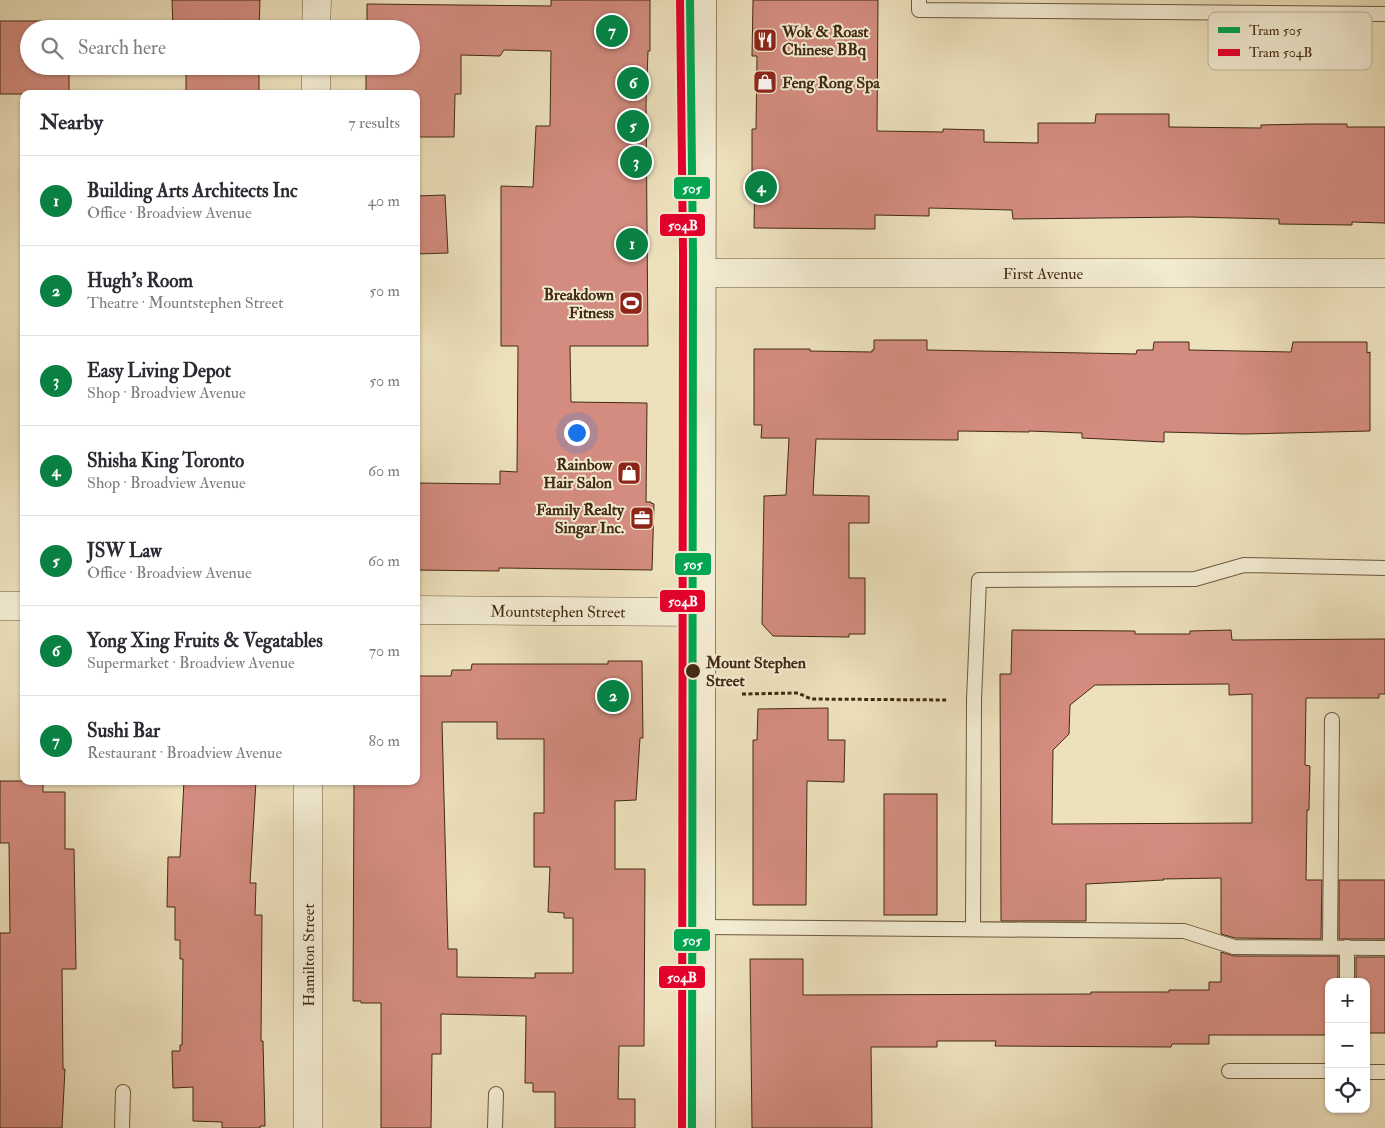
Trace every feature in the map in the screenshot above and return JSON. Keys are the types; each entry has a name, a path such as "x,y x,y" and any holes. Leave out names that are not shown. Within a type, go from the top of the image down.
{"street":[{"path":"316,20 317,0"},
{"path":"701,1128 702,0"},
{"path":"316,75 316,90"},
{"name":"First Avenue","path":"701,273 1385,273"},
{"path":"0,606 20,606"},
{"name":"Mountstephen Street","path":"420,610 700,612"},
{"name":"Hamilton Street","path":"308,785 308,1128"}],"lane":[{"path":"919,0 919,10 1208,12"},
{"path":"1372,14 1385,14"},
{"path":"973,929 974,700 979,580 1195,579 1244,565 1385,568"},
{"path":"1330,947 1332,720"},
{"path":"701,927 1184,931 1234,947 1385,948"},
{"path":"1347,947 1347,978"},
{"path":"1229,1071 1325,1072"},
{"path":"1370,1072 1385,1072"},
{"path":"122,1092 122,1128"},
{"path":"495,1128 496,1094"}],"path":[{"path":"742,694 798,693 811,698 974,700"}],"building":[{"path":"172,0 260,0 259,20 173,20"},
{"path":"551,0 650,0 650,51 648,51 646,104 648,346 570,346 571,402 647,403 646,502 654,504 652,570 499,568 499,571 420,570 420,483 500,484 500,471 517,472 518,346 501,346 501,186 533,187 536,126 550,126 551,51 504,50 500,56 461,55 461,94 455,94 454,137 420,137 420,90 366,90 366,75 420,75 420,20 367,20 367,4 551,6"},
{"path":"753,0 878,0 877,131 943,132 943,129 984,130 984,142 1038,143 1038,123 1095,123 1096,114 1169,114 1169,127 1261,128 1261,125 1347,124 1347,127 1385,127 1385,223 1352,222 1352,225 1279,224 1279,219 1189,217 1013,219 1012,210 929,208 929,216 875,215 875,229 754,228 755,174 752,174 752,129 756,129 757,56 752,56"},
{"path":"0,21 20,21 20,75 69,75 69,90 20,90 20,94 0,94"},
{"path":"186,75 259,75 259,90 186,90"},
{"path":"445,195 448,253 420,254 420,196"},
{"path":"874,340 927,340 927,350 1136,354 1137,350 1153,350 1154,342 1189,342 1189,350 1291,352 1293,342 1367,342 1367,353 1370,352 1370,431 1245,434 1164,432 1164,442 1082,438 1082,433 1029,431 958,431 958,440 816,439 813,495 869,496 869,523 849,523 849,578 865,578 865,634 849,634 849,637 773,636 762,624 764,496 786,495 789,438 761,438 762,425 754,425 754,349 872,352 874,350"},
{"path":"1012,630 1135,631 1135,634 1190,634 1190,631 1231,630 1232,640 1385,639 1385,694 1379,694 1379,698 1306,698 1305,765 1310,766 1306,880 1322,880 1321,939 1235,938 1221,934 1221,878 1163,879 1086,884 1086,921 1001,921 1000,674 1011,674","holes":["1229,684 1229,695 1252,694 1252,823 1052,824 1053,750 1069,734 1070,705 1095,685"]},
{"path":"608,661 642,661 643,738 640,738 636,800 615,801 615,869 645,869 644,1046 619,1046 618,1099 635,1099 635,1128 555,1128 555,1092 533,1092 533,1083 525,1083 526,1016 441,1014 441,1054 432,1054 431,1128 381,1128 381,1003 353,1001 354,785 420,785 420,676 451,676 452,670 471,670 472,664 608,664","holes":["442,722 497,722 497,739 544,739 544,813 534,813 534,867 550,867 548,912 564,913 564,918 573,918 573,973 535,973 535,978 457,977 457,949 448,949"]},
{"path":"828,708 828,740 845,740 844,782 807,781 806,905 753,905 753,740 757,740 758,709"},
{"path":"0,781 20,781 20,785 43,785 43,792 65,792 65,849 74,849 76,969 62,969 63,1069 65,1069 62,1128 0,1128 0,933 10,933 9,843 0,843"},
{"path":"184,785 256,785 250,883 256,883 255,915 262,915 261,1041 263,1041 265,1126 260,1126 260,1128 222,1128 222,1122 193,1121 193,1087 173,1088 172,1051 180,1051 180,1045 182,1045 183,959 180,959 180,940 175,940 175,907 167,907 168,857 180,857"},
{"path":"884,794 937,794 937,915 884,915"},
{"path":"1339,880 1385,880 1385,939 1339,939"},
{"path":"1221,952 1234,956 1338,956 1338,978 1325,978 1325,1035 1209,1035 1209,1044 1172,1044 1171,1047 995,1046 996,1041 937,1041 937,1047 871,1047 872,1128 752,1128 750,959 803,959 803,995 1169,992 1169,990 1209,990 1209,982 1221,982"},
{"path":"1356,957 1385,957 1385,1033 1370,1033 1370,978 1356,978"}],"tram line":[{"name":"504B","path":"680,0 683,254 682,1128"},
{"name":"505","path":"690,0 693,254 692,1128"}],"place":[{"name":"Sushi Bar","path":"612,31"},
{"name":"Wok & Roast Chinese BBq","path":"765,40"},
{"name":"Feng Rong Spa","path":"765,82"},
{"name":"Yong Xing Fruits & Vegatables","path":"633,83"},
{"name":"JSW Law","path":"633,126"},
{"name":"Easy Living Depot","path":"636,162"},
{"name":"Shisha King Toronto","path":"761,187"},
{"name":"Building Arts Architects Inc","path":"632,244"},
{"name":"Breakdown Fitness","path":"631,303"},
{"name":"Rainbow Hair Salon","path":"629,473"},
{"name":"Family Realty Singar Inc.","path":"642,518"},
{"name":"Mount Stephen Street","path":"693,671"},
{"name":"Hugh's Room","path":"613,696"}]}
